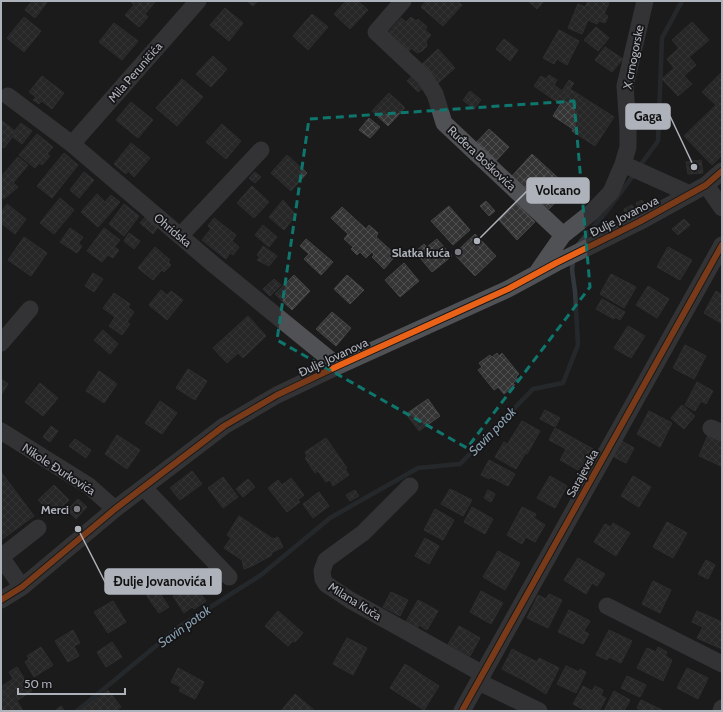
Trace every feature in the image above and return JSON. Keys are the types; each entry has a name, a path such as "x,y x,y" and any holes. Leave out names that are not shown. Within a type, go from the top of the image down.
{"street":[{"name":"Mila Peruničića","path":"72,144 198,1"},
{"name":"Ruđera Boškovića","path":"403,1 376,32 425,78 435,94 444,123 563,235"},
{"name":"X crnogorske","path":"536,273 563,235 592,212 611,192 628,166 628,128 625,86 639,3"},
{"name":"Ohridska","path":"8,96 72,144 180,236 338,366"},
{"path":"180,236 261,150"},
{"path":"628,166 656,180 690,194"},
{"name":"Đulje Jovanova","path":"1,600 22,587 115,509 224,426 277,396 338,366 508,289 536,273 690,194 706,185 722,171"},
{"path":"706,185 722,208"},
{"name":"Sarajevska","path":"462,711 722,245"},
{"path":"1,343 30,309"},
{"name":"Nikole Đurkovića","path":"1,432 89,486 115,509"},
{"name":"Milana Kuča","path":"410,486 362,533 326,560 322,571 323,579 326,584 350,600 539,711"},
{"path":"144,488 229,577"},
{"path":"22,587 1,557 38,528"},
{"path":"607,606 722,664"}],"highlighted area":[{"path":"574,101 590,287 467,448 277,340 309,119"}],"building":[{"path":"32,1 48,1 35,18 25,10"},
{"path":"247,1 258,1 253,6"},
{"path":"346,1 358,1 368,10 350,29 334,14"},
{"path":"426,1 457,1 462,5 443,26 421,7"},
{"path":"528,1 544,1 537,9"},
{"path":"588,1 604,1 609,3 604,14 608,16 605,23 599,21 597,24 588,20 582,34 568,28 578,4 585,7"},
{"path":"131,2 155,2 145,14 148,17 139,27 125,15 134,5"},
{"path":"225,8 243,23 229,41 210,25"},
{"path":"312,14 328,27 308,50 293,36"},
{"path":"24,17 41,31 24,52 7,38"},
{"path":"411,17 416,21 418,19 427,27 425,30 431,35 426,41 427,46 422,51 417,53 411,48 409,51 403,45 402,47 387,34 401,18 406,22"},
{"path":"692,22 709,40 689,57 696,65 684,76 692,84 678,96 662,79 674,68 667,59 679,48 672,40"},
{"path":"114,23 138,41 122,60 99,42"},
{"path":"596,27 609,38 598,51 584,40"},
{"path":"559,30 579,41 567,65 557,59 554,64 543,58"},
{"path":"504,39 518,50 510,61 496,49"},
{"path":"605,47 623,59 612,72 595,60"},
{"path":"438,49 455,68 437,84 421,65"},
{"path":"213,56 227,69 211,87 196,74"},
{"path":"722,72 722,155 712,165 684,136 716,105 702,92"},
{"path":"414,75 425,86 418,92 407,81"},
{"path":"549,75 557,80 554,85 562,91 569,80 574,83 560,104 534,86 541,76 546,79"},
{"path":"42,76 64,93 52,109 42,101 39,104 33,100 36,97 29,92"},
{"path":"182,79 203,97 177,126 156,108"},
{"path":"570,89 614,117 595,146 553,116"},
{"path":"470,91 481,100 474,109 463,100"},
{"path":"389,93 405,108 388,126 372,111"},
{"path":"131,102 153,120 138,138 116,120"},
{"path":"369,118 380,127 370,138 359,130"},
{"path":"1,120 16,132 4,148 1,146"},
{"path":"21,123 32,131 22,144 13,137 17,131 15,130"},
{"path":"222,124 241,141 226,159 206,142"},
{"path":"489,129 509,147 492,165 472,147"},
{"path":"37,134 53,147 47,154 50,156 42,165 39,163 35,168 19,155"},
{"path":"131,143 150,158 134,177 128,171 126,174 114,164"},
{"path":"64,153 78,165 52,198 37,186"},
{"path":"532,154 569,188 549,209 512,176"},
{"path":"287,155 307,173 291,191 271,173"},
{"path":"18,157 28,165 13,183 18,187 4,199 1,196 1,177"},
{"path":"701,160 703,173 688,174 686,162"},
{"path":"84,172 94,180 79,198 70,190"},
{"path":"255,172 261,177 255,183 249,178"},
{"path":"252,186 269,202 254,218 237,203"},
{"path":"97,194 105,202 111,195 120,202 98,227 81,212"},
{"path":"60,198 74,210 54,234 40,223"},
{"path":"283,200 296,215 284,230 269,217"},
{"path":"642,200 646,206 639,209 636,203"},
{"path":"486,201 495,211 489,216 480,206"},
{"path":"517,203 535,222 517,240 499,220"},
{"path":"7,204 26,219 15,234 1,223 1,212"},
{"path":"124,204 139,216 124,236 109,224"},
{"path":"632,205 635,210 625,214 624,209"},
{"path":"449,206 470,230 453,245 431,221"},
{"path":"342,207 366,229 369,225 378,233 376,237 396,255 384,269 372,257 374,255 372,252 366,258 360,252 357,255 351,249 353,247 344,239 348,234 331,218"},
{"path":"149,213 161,223 153,234 140,223"},
{"path":"214,218 236,235 232,241 239,247 233,255 230,253 226,259 202,240 211,229 208,226"},
{"path":"684,219 690,225 678,235 672,229"},
{"path":"263,225 277,237 269,247 255,235"},
{"path":"70,228 83,237 78,244 82,246 77,253 60,242"},
{"path":"104,228 120,240 114,247 119,250 113,258 108,255 102,262 87,251"},
{"path":"129,233 140,241 134,249 124,241"},
{"path":"475,234 496,256 475,276 454,254"},
{"path":"24,237 47,253 31,276 8,260"},
{"path":"306,239 333,262 321,275 304,259 309,254 300,246"},
{"path":"437,239 452,256 432,272 415,252 424,244 427,247"},
{"path":"263,246 277,256 269,266 257,260 260,257 257,255"},
{"path":"155,247 170,260 168,262 171,265 164,272 162,270 153,280 138,268"},
{"path":"668,247 692,260 680,280 657,267"},
{"path":"404,263 419,281 400,297 385,280"},
{"path":"93,273 103,279 94,292 85,286"},
{"path":"611,274 636,287 624,308 600,294"},
{"path":"294,275 310,291 292,310 275,294"},
{"path":"347,275 364,290 350,304 334,289"},
{"path":"274,279 281,285 270,296 263,289"},
{"path":"648,286 669,299 657,318 636,305"},
{"path":"161,290 167,295 171,291 183,300 167,320 149,305"},
{"path":"716,291 722,295 721,323 704,313"},
{"path":"114,293 130,304 128,307 134,312 127,322 130,324 122,335 109,326 115,317 103,308"},
{"path":"602,299 625,312 620,320 615,317 614,319 596,309"},
{"path":"332,312 351,328 336,346 316,329"},
{"path":"248,316 266,336 243,358 238,353 227,363 213,348"},
{"path":"628,326 645,336 631,358 614,348"},
{"path":"103,330 118,344 110,354 94,340"},
{"path":"685,345 706,356 694,379 673,368"},
{"path":"497,353 499,356 502,353 519,374 516,377 518,379 513,383 515,385 504,394 498,387 494,390 478,370 482,367 479,363 490,355 492,357"},
{"path":"188,369 207,381 195,400 176,388"},
{"path":"99,371 117,384 104,403 86,391"},
{"path":"1,379 8,384 1,395"},
{"path":"697,382 713,391 706,404 701,401 695,411 685,405"},
{"path":"40,383 58,398 43,416 25,402"},
{"path":"428,399 440,416 419,431 406,414"},
{"path":"160,401 177,413 162,434 145,423"},
{"path":"682,405 695,416 684,429 671,418"},
{"path":"545,410 560,418 555,427 540,419"},
{"path":"649,411 672,423 660,447 637,434"},
{"path":"522,421 540,431 527,454 508,443"},
{"path":"51,426 58,431 50,442 43,437"},
{"path":"555,428 593,449 582,469 580,467 578,470 560,460 566,449 549,440"},
{"path":"117,435 140,450 127,469 105,454"},
{"path":"708,435 722,441 721,466 699,456"},
{"path":"326,438 347,468 345,469 349,475 333,486 330,480 326,482 318,471 315,473 305,458 307,456 305,452"},
{"path":"75,439 91,450 86,458 69,446"},
{"path":"620,440 634,448 626,463 612,456"},
{"path":"504,442 525,454 516,469 495,457"},
{"path":"489,460 515,474 508,486 490,477 489,479 481,475"},
{"path":"192,471 202,484 180,500 170,488"},
{"path":"1,472 34,516 1,540"},
{"path":"550,476 567,486 555,508 537,498"},
{"path":"633,476 651,487 639,507 621,496"},
{"path":"223,477 238,497 223,508 208,488"},
{"path":"291,478 304,495 298,500 300,502 287,512 268,488 278,480 282,485"},
{"path":"248,479 255,487 243,497 236,489"},
{"path":"54,485 69,500 53,515 38,500"},
{"path":"450,489 472,500 463,516 441,504"},
{"path":"355,490 359,496 350,501 346,495"},
{"path":"488,490 495,494 491,502 484,498"},
{"path":"319,492 329,506 313,518 303,504"},
{"name":"Merci","path":"78,499 87,507 76,519 67,510"},
{"path":"472,507 493,519 485,534 464,522"},
{"path":"522,507 536,514 534,518 545,525 535,542 526,537 522,544 507,535"},
{"path":"435,509 454,520 443,540 424,530"},
{"path":"239,516 273,539 278,537 283,547 271,553 272,555 244,569 242,560 224,548 231,538 227,535"},
{"path":"667,522 687,533 673,558 653,547"},
{"path":"613,523 630,533 616,556 594,542 605,524 611,527"},
{"path":"425,538 439,546 429,564 415,556"},
{"path":"498,551 520,563 505,590 483,577"},
{"path":"578,558 605,574 597,586 592,583 586,594 564,580"},
{"path":"706,560 715,565 708,579 698,574"},
{"path":"159,569 172,588 151,602 139,583"},
{"path":"191,581 206,601 194,609 192,607 184,613 173,596"},
{"path":"653,581 671,590 660,613 642,604"},
{"path":"481,591 503,603 491,624 470,612"},
{"path":"391,592 408,600 400,616 383,607"},
{"path":"549,594 562,600 548,628 527,618 538,595 546,599"},
{"path":"161,595 169,607 159,613 151,602"},
{"path":"418,600 438,611 427,630 419,625 415,632 404,625"},
{"path":"113,601 126,622 108,633 94,612"},
{"path":"569,610 590,621 584,631 589,634 583,644 558,632"},
{"path":"278,611 303,633 295,642 293,641 288,646 265,626"},
{"path":"697,611 722,622 722,649 697,638 703,627 692,622"},
{"path":"459,626 480,638 470,656 448,644"},
{"path":"73,630 80,643 74,646 79,656 68,662 55,641"},
{"path":"609,630 632,641 621,663 609,657 607,660 596,655"},
{"path":"347,638 367,648 353,675 333,664"},
{"path":"112,642 122,657 106,667 97,652"},
{"path":"41,647 53,665 34,677 25,662 29,659 27,656"},
{"path":"658,647 667,652 665,656 672,660 663,681 637,668 647,648 656,652"},
{"path":"512,649 537,662 527,682 502,669"},
{"path":"539,658 559,668 546,694 527,682"},
{"path":"405,664 439,686 424,710 390,688"},
{"path":"566,666 579,672 580,669 586,672 576,693 557,684"},
{"path":"17,667 32,691 18,700 12,690 1,697 1,685 2,686 13,679 9,672"},
{"path":"178,668 204,682 195,699 179,691 181,687 171,682"},
{"path":"687,668 708,678 698,699 677,688"},
{"path":"627,676 646,685 640,697 621,688"},
{"path":"583,686 592,691 595,686 603,690 601,696 606,698 599,711 586,711 573,704"},
{"path":"108,690 121,707 115,711 80,711"},
{"path":"11,691 23,711 1,711 1,697"},
{"path":"614,691 630,700 624,711 604,711"},
{"path":"295,694 315,711 281,711"},
{"path":"641,700 664,711 643,711 637,708"},
{"path":"61,706 65,711 55,711"}],"waterway":[{"name":"Savin potok","path":"639,167 658,141 662,38 682,1"},
{"name":"Savin potok","path":"576,247 607,211 635,173"},
{"name":"Savin potok","path":"77,711 179,627 261,575 330,518 418,468 460,464 533,389 563,383 578,345 575,291 572,270 573,260"}],"cycle path":[{"path":"1,600 22,587 115,509 224,426 277,395 508,289 556,263 639,222 706,185 722,171"},
{"path":"462,711 722,245"}],"place":[{"name":"Gaga","path":"694,167"},
{"name":"Volcano","path":"477,241"},
{"name":"Slatka kuća","path":"458,252"},
{"name":"Merci","path":"77,509"},
{"name":"Đulje Jovanovića I","path":"78,529"}]}
